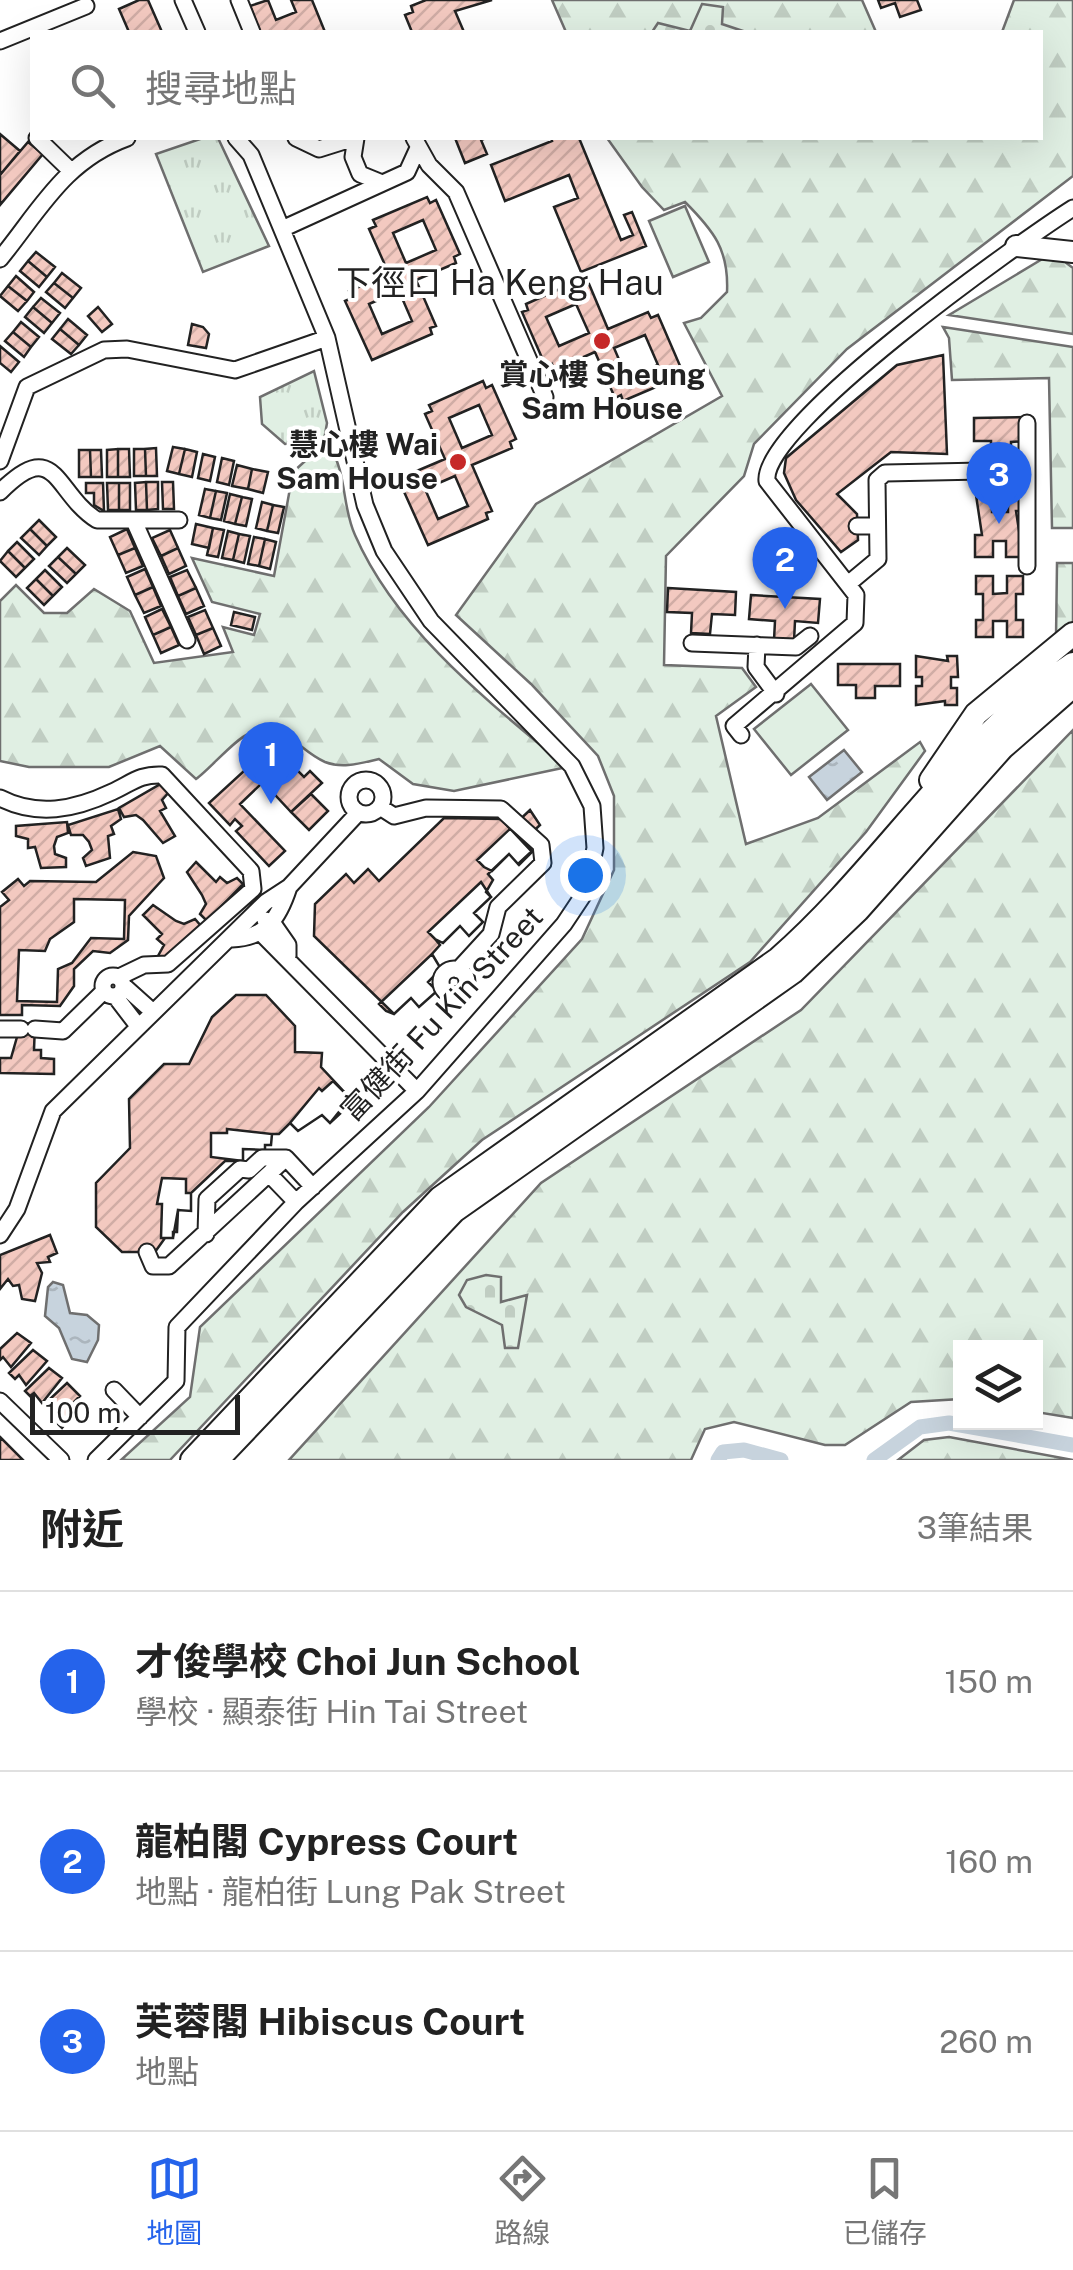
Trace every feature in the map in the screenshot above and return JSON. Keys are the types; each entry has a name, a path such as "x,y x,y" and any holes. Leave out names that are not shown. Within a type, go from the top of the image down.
{"highway":[{"path":"916,811 946,752 976,714 1073,634"},
{"path":"192,1460 440,1198 501,1151 762,973 827,914 988,733 1073,664"},
{"path":"217,1460 454,1211 793,972 858,910 1002,748 1073,686"}],"main road":[{"path":"1016,246 1073,252"}],"street":[{"path":"183,0 196,30"},
{"path":"239,0 251,30"},
{"path":"0,41 86,6"},
{"path":"38,140 70,170"},
{"path":"3,250 70,170 94,150 122,140"},
{"name":"富健街 Fu Kin Street","path":"140,1417 176,1382 177,1327 296,1202 417,1091 576,908 591,876 594,821 587,791 572,766 438,628 394,570 365,505 327,338 251,155 238,140"},
{"path":"251,155 254,140"},
{"path":"300,140 319,149 348,140"},
{"path":"355,140 353,157 360,174 382,183"},
{"path":"282,229 407,172 416,143"},
{"path":"416,143 456,192 545,397"},
{"path":"741,735 734,726 852,628 852,590 782,505 767,481 769,462 869,361 951,292 1073,208"},
{"path":"0,461 28,386 93,353 126,349 235,370 259,365 327,338"},
{"path":"1026,424 1027,566"},
{"path":"0,492 23,470 44,468 92,518 179,520"},
{"path":"852,590 878,559 877,480 885,473 1027,470"},
{"path":"134,521 188,640"},
{"path":"857,526 877,526"},
{"path":"692,643 796,647 810,636"},
{"path":"757,645 756,667 776,694"},
{"path":"0,798 24,810 65,809 113,792 142,774 162,775 251,871 252,889 168,964 144,965 62,1031 0,1028"},
{"path":"362,780 378,785 383,796 380,807 372,814 358,813 348,798 352,787 362,780"},
{"path":"380,807 394,816 426,808 501,810 541,846 542,863 498,907 495,928 458,970"},
{"path":"0,1235 11,1221 53,1111 232,939 247,920 290,887 358,813"},
{"path":"232,939 267,928 290,887"},
{"path":"247,920 267,928 288,945 288,956 417,1091"},
{"path":"115,987 153,1012"},
{"path":"115,987 138,1026"},
{"path":"206,1234 207,1199 240,1169 249,1170 262,1158 286,1158 313,1187"},
{"path":"147,1252 153,1266 169,1266 286,1158"},
{"path":"269,1174 296,1202"},
{"path":"0,1220 20,1191"},
{"path":"96,1460 140,1417 114,1390"},
{"path":"0,1401 61,1460"}],"green space":[{"path":"552,0 862,0 875,30 565,30"},
{"path":"1014,0 1073,0 1073,176 847,349 754,444 744,476 666,556 664,665 742,668 756,687 716,716 746,844 818,818 920,742 925,751 866,832 750,962 482,1140 403,1212 170,1460 121,1460 190,1397 200,1327 429,1107 582,939 614,870 614,796 598,756 531,684 456,615 536,504 722,396 684,323 701,318 727,292 718,242 685,202 664,210 608,140 1043,140 1043,30 1003,30"},
{"path":"702,4 723,7 722,24 740,30 690,30"},
{"path":"658,23 686,30 653,30"},
{"path":"197,140 219,140 269,246 203,272 156,154"},
{"path":"685,206 709,262 673,277 649,221"},
{"path":"1044,258 1061,259 1073,268 1073,334 949,315"},
{"path":"943,327 1073,347 1073,528 1052,528 1049,378 952,380 949,338"},
{"path":"314,371 327,423 324,440 285,444 262,424 260,397"},
{"path":"330,447 355,535 395,603 448,663 567,767 454,791 413,784 379,759 345,765 325,762 273,731 244,736 196,779 160,746 109,767 29,767 0,761 0,601 16,585 44,613 67,613 94,589 130,611 154,663 233,652 223,627 254,635 260,614 212,602 192,558 274,576 293,472 315,452"},
{"path":"1057,563 1073,563 1073,622 1056,638"},
{"path":"811,684 848,730 791,775 754,729"},
{"path":"1073,730 1073,1418 1043,1413 1043,1340 953,1340 953,1399 911,1402 845,1445 825,1445 734,1422 705,1429 691,1460 289,1460 541,1183 801,1010"},
{"path":"486,1275 501,1277 501,1302 527,1295 518,1348 505,1348 502,1325 466,1307 459,1295 467,1280"},
{"path":"949,1437 1073,1460 898,1460 924,1440"}],"water":[{"path":"844,750 862,772 827,800 809,777"},
{"path":"53,1282 63,1285 70,1313 87,1315 99,1325 98,1340 87,1362 72,1359 59,1328 45,1316 48,1287"}],"building":[{"path":"148,0 161,30 128,30 119,9"},
{"path":"268,0 276,20 296,12 291,0 312,0 324,30 259,30 250,6"},
{"path":"426,0 492,0 455,11 463,30 411,30 405,15 413,12 411,6"},
{"path":"878,0 917,0 921,10 900,17 895,3 881,8"},
{"path":"0,134 20,151 0,175"},
{"path":"456,140 481,140 487,154 465,163"},
{"path":"580,140 621,240 633,235 624,215 632,212 646,246 581,272 554,207 578,198 569,175 505,201 491,165 552,141"},
{"path":"28,142 43,154 0,205 0,175"},
{"path":"427,197 430,203 436,200 460,254 454,257 456,263 416,280 436,326 430,328 432,334 372,360 345,301 352,298 349,291 389,274 369,229 376,226 373,220","holes":["423,220 436,250 406,263 393,233","399,291 412,321 382,334 369,304"]},
{"path":"36,252 55,267 47,277 28,261"},
{"path":"28,261 47,277 39,287 20,271"},
{"path":"62,273 81,288 73,298 54,283"},
{"path":"16,276 34,292 27,301 8,286"},
{"name":"賞心樓 Sheung Sam House","path":"580,280 582,287 589,284 608,329 648,312 651,318 658,315 684,375 623,401 621,395 615,398 595,352 554,370 552,364 546,367 522,312 528,310 526,304","holes":["576,304 589,333 559,346 546,317","645,335 658,365 627,378 614,348"]},
{"path":"54,283 73,298 65,308 46,292"},
{"path":"8,286 27,301 18,311 0,296"},
{"path":"41,298 60,313 52,323 33,307"},
{"path":"33,307 52,323 44,333 25,317"},
{"path":"98,307 112,324 102,332 88,316"},
{"path":"68,319 87,335 79,345 60,329"},
{"path":"21,322 39,337 31,347 13,332"},
{"path":"192,324 209,334 206,348 188,345"},
{"path":"60,329 79,345 71,354 52,339"},
{"path":"13,332 31,347 24,357 5,341"},
{"path":"0,346 19,362 11,372 0,363"},
{"path":"943,355 947,454 891,452 837,494 857,514 858,540 841,552 796,500 784,473 786,458 897,365"},
{"name":"慧心樓 Wai Sam House","path":"483,381 486,388 492,385 516,439 510,442 512,448 472,465 492,511 486,513 488,519 428,545 401,485 408,483 405,476 445,459 425,414 432,411 429,405","holes":["479,405 492,435 462,448 449,418","455,476 468,506 438,519 425,489"]},
{"path":"1026,417 1027,441 1011,442 1011,455 991,455 991,441 974,441 974,418"},
{"path":"173,447 185,449 179,474 167,471"},
{"path":"156,448 157,476 146,476 145,449"},
{"path":"118,449 118,477 107,477 107,450"},
{"path":"118,449 129,449 130,477 118,477"},
{"path":"134,449 145,449 146,476 134,476"},
{"path":"185,449 197,452 192,477 179,474"},
{"path":"79,450 90,450 91,477 79,477"},
{"path":"90,450 101,450 102,477 91,477"},
{"path":"203,454 215,457 210,481 198,478"},
{"path":"222,458 234,461 229,485 217,482"},
{"path":"237,465 252,469 248,489 232,486"},
{"path":"252,469 268,472 263,493 248,489"},
{"path":"146,482 158,482 158,509 147,510"},
{"path":"146,482 147,510 136,510 135,483"},
{"path":"162,482 173,482 174,509 163,509"},
{"path":"86,483 103,483 104,511 94,505 94,493 86,493"},
{"path":"107,483 119,483 119,510 108,510"},
{"path":"119,483 130,483 130,510 119,510"},
{"path":"205,489 216,491 210,518 199,515"},
{"path":"216,491 227,493 221,520 210,518"},
{"path":"230,494 242,497 235,524 224,521"},
{"path":"976,495 992,495 992,512 1008,512 1008,495 1023,495 1023,511 1016,511 1023,557 1006,557 1006,541 993,541 993,557 975,557 975,535 982,535"},
{"path":"242,497 252,499 246,526 235,524"},
{"path":"262,502 273,505 267,531 256,528"},
{"path":"273,505 284,507 278,533 267,531"},
{"path":"39,520 56,537 47,546 30,529"},
{"path":"196,524 213,528 209,548 192,544"},
{"path":"213,528 224,530 218,557 207,555"},
{"path":"30,529 47,546 39,555 21,538"},
{"path":"127,529 135,548 118,555 110,537"},
{"path":"170,530 178,548 161,556 152,538"},
{"path":"228,531 239,534 233,560 222,558"},
{"path":"239,534 250,536 244,563 233,560"},
{"path":"254,537 265,539 259,566 248,564"},
{"path":"265,539 276,542 270,569 259,566"},
{"path":"17,542 34,559 25,568 8,551"},
{"path":"67,548 85,565 76,574 58,557"},
{"path":"135,548 143,566 126,573 118,555"},
{"path":"178,548 186,566 169,574 161,556"},
{"path":"8,551 25,568 16,577 0,561"},
{"path":"58,557 76,574 67,583 49,566"},
{"path":"145,569 153,587 135,595 127,577"},
{"path":"45,570 62,587 53,596 36,579"},
{"path":"187,570 196,588 178,596 170,577"},
{"path":"976,576 993,576 993,594 1007,593 1007,576 1023,576 1023,594 1016,594 1016,620 1023,620 1023,637 1007,637 1007,621 993,621 993,637 976,637 976,620 983,620 983,594 976,594"},
{"path":"36,579 53,596 44,605 27,588"},
{"path":"153,587 161,606 144,613 135,595"},
{"path":"196,588 204,606 186,614 178,596"},
{"path":"668,588 736,592 735,615 712,614 710,634 691,633 692,613 667,612"},
{"path":"751,595 820,599 818,623 795,621 794,641 774,640 775,621 749,619"},
{"path":"162,609 171,627 153,635 145,617"},
{"path":"205,610 213,628 196,635 188,617"},
{"path":"234,612 255,617 252,630 231,625"},
{"path":"171,627 179,645 161,653 153,635"},
{"path":"213,628 221,646 204,654 196,635"},
{"path":"916,656 948,661 947,656 957,656 958,677 951,677 951,688 957,688 957,705 945,705 945,701 916,705 916,686 922,686 922,677 916,677"},
{"path":"838,664 900,664 900,686 875,686 875,698 856,698 856,685 838,685"},
{"path":"256,760 287,760 304,777 310,771 322,783 291,812 263,782 240,804 285,851 269,866 236,831 242,826 235,819 230,825 209,803"},
{"path":"164,782 170,791 162,800 166,808 160,811 175,836 163,843 143,820 136,815 124,817 119,808"},
{"path":"311,794 328,811 309,830 291,812"},
{"path":"118,809 121,819 111,826 114,834 108,836 110,858 86,866 83,858 92,850 89,842 83,835 71,835 68,825"},
{"path":"530,810 540,825 523,841 532,851 518,864 509,854 492,871 484,867 477,860"},
{"path":"444,818 501,819 532,852 519,865 509,854 488,874 493,880 486,892 491,897 474,913 483,922 469,936 460,926 443,943 435,939 440,945 432,954 441,969 428,982 437,991 419,1007 411,998 394,1014 314,936 315,904 346,874 354,883 368,869 379,881"},
{"path":"67,822 68,833 57,837 54,846 55,854 66,858 66,867 41,868 35,847 28,848 28,839 16,836 16,826"},
{"path":"133,852 156,856 164,878 129,916 128,940 110,953 93,951 74,969 74,986 60,1006 22,1005 22,1015 0,1015 0,907 9,900 2,892 18,879 24,886 30,881 96,882"},
{"path":"196,862 216,882 220,877 227,883 237,878 243,884 207,921 200,914 206,904 187,872"},
{"path":"481,882 491,897 474,913 483,922 469,936 460,926 443,943 435,939 428,932"},
{"path":"74,899 125,900 124,939 91,938 72,963 58,969 57,1002 17,1001 19,950 45,951 50,939 74,922"},
{"path":"153,905 176,921 184,924 195,919 201,926 164,962 158,956 164,945 157,939 162,934 143,915"},
{"path":"432,954 441,969 428,982 437,991 419,1007 411,998 394,1014 386,1011 379,1004"},
{"path":"236,995 266,995 295,1026 295,1052 322,1053 321,1067 350,1098 330,1123 322,1115 298,1131 290,1123 279,1134 272,1134 271,1145 265,1145 265,1150 243,1149 243,1161 225,1161 191,1193 191,1211 178,1210 177,1232 173,1232 173,1238 165,1238 155,1252 122,1252 96,1227 96,1183 130,1148 129,1099 164,1064 189,1064 212,1017"},
{"path":"21,1023 35,1024 34,1050 41,1050 41,1058 54,1059 54,1074 0,1073 0,1058 11,1058"},
{"path":"333,1081 350,1098 340,1108 343,1111 330,1123 322,1115 298,1131 290,1123 319,1088 322,1091"},
{"path":"227,1129 272,1134 271,1145 265,1145 265,1150 243,1149 243,1161 211,1157 211,1133 227,1133"},
{"path":"162,1178 186,1179 186,1193 191,1193 191,1211 178,1210 173,1238 161,1238 162,1204 157,1204"},
{"path":"50,1235 57,1253 48,1257 50,1262 37,1263 42,1273 35,1301 22,1299 19,1285 13,1286 8,1279 0,1289 0,1255"},
{"path":"17,1333 31,1343 11,1367 3,1357 0,1360 0,1349"},
{"path":"33,1350 47,1361 26,1385 19,1375 15,1379 9,1373"},
{"path":"49,1368 62,1378 42,1403 34,1393 30,1396 25,1391"},
{"path":"67,1383 80,1396 70,1406 76,1411 62,1428 52,1418 58,1413 49,1400"},
{"path":"0,1437 23,1460 0,1460"}],"waterway":[{"path":"874,1460 920,1427 949,1423 1073,1445"},
{"path":"718,1460 723,1452 744,1450 781,1460"}],"place":[{"name":"賞心樓 Sheung Sam House","path":"602,341"},
{"name":"慧心樓 Wai Sam House","path":"458,462"},
{"name":"芙蓉閣 Hibiscus Court","path":"999,524"},
{"name":"龍柏閣 Cypress Court","path":"785,609"},
{"name":"才俊學校 Choi Jun School","path":"271,804"}],"district":[{"name":"下徑口 Ha Keng Hau","path":"500,283"}]}
